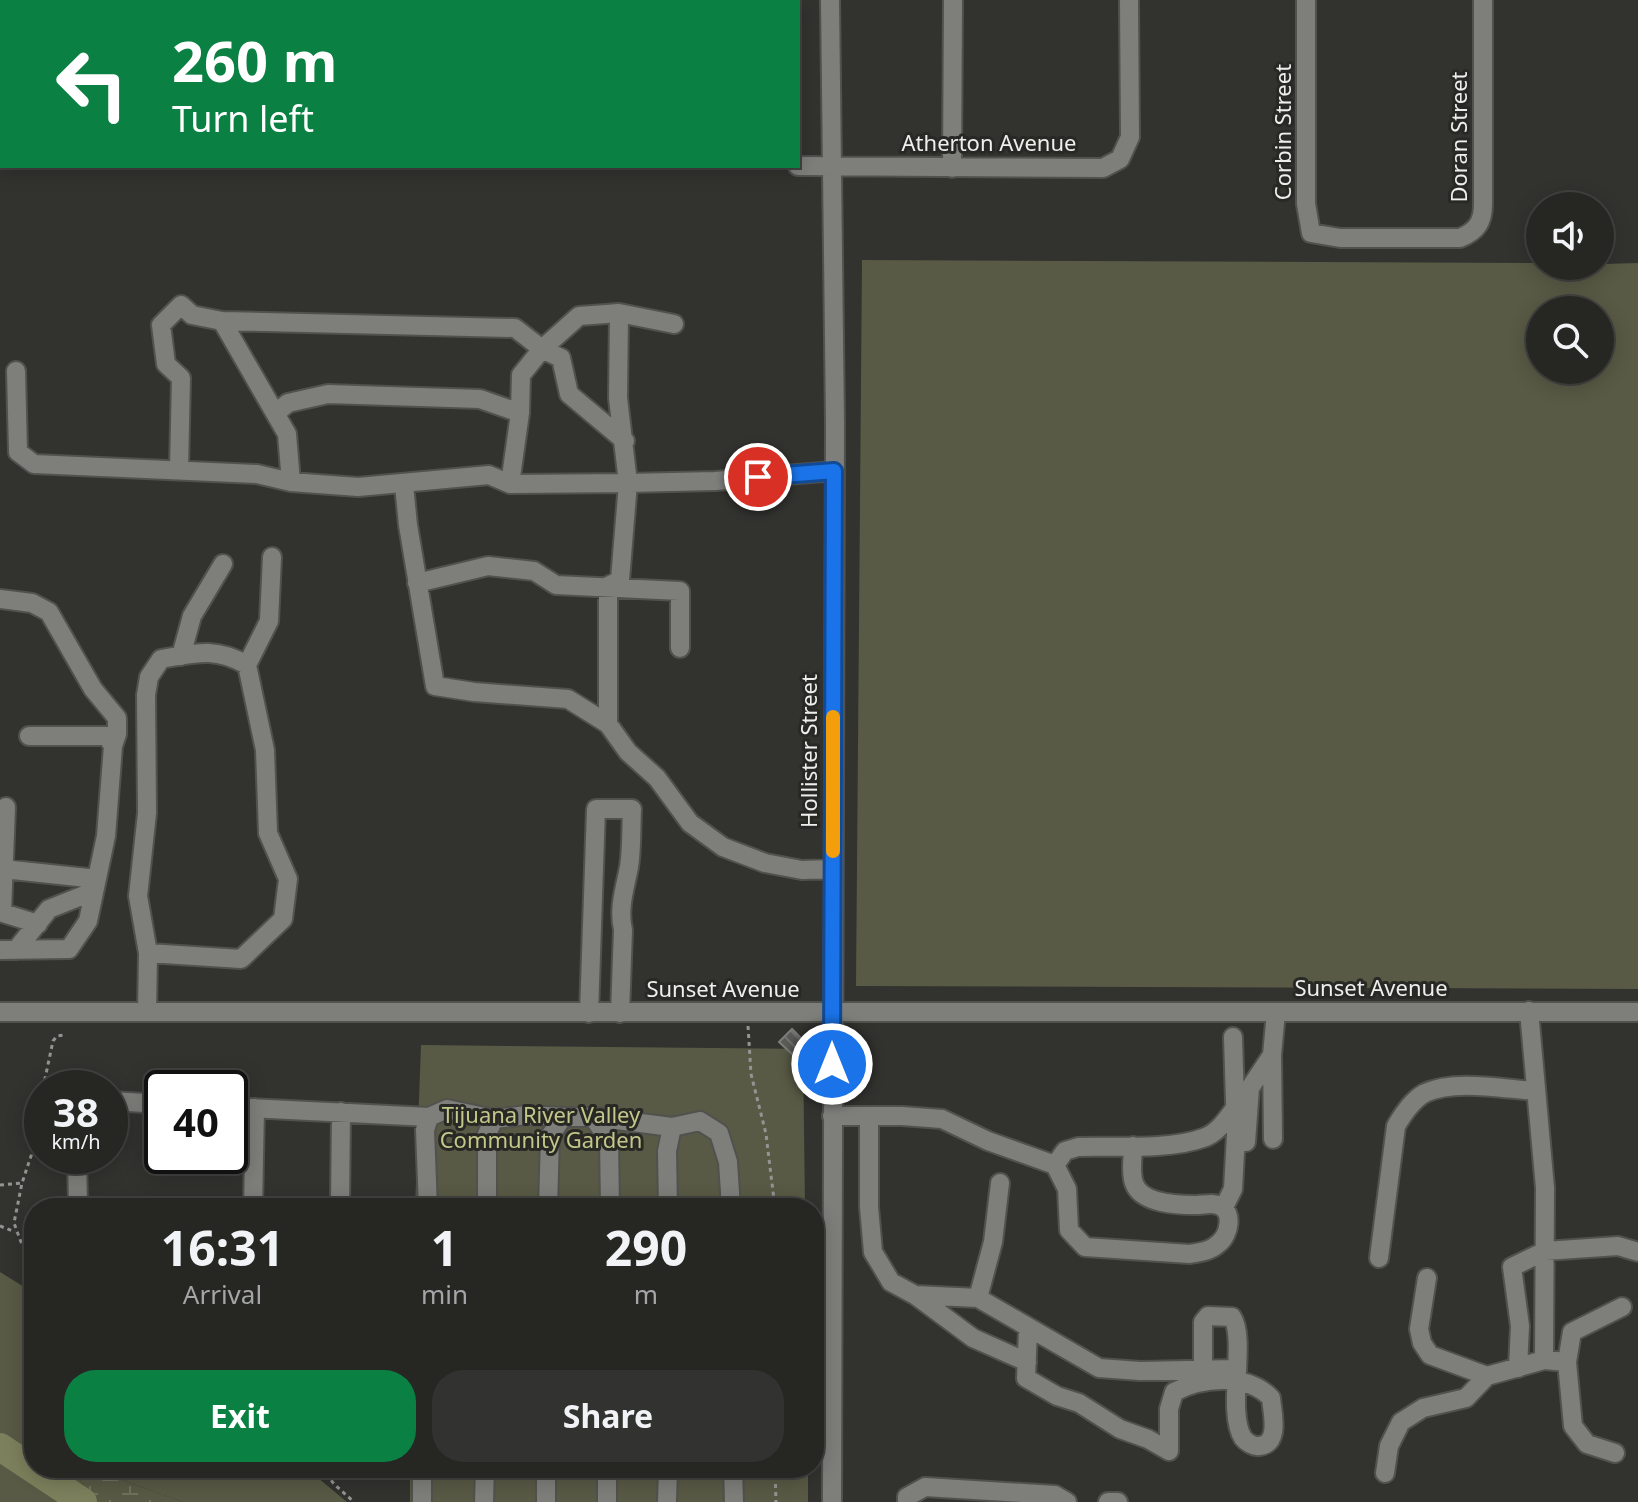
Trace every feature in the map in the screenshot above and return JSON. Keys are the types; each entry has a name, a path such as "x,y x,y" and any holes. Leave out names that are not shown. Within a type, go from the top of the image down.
{"street":[{"name":"Hollister Street","path":"830,0 834,471 832,1502"},
{"path":"952,168 953,0"},
{"name":"Atherton Avenue","path":"800,166 1103,168 1120,159 1130,137 1129,0"},
{"name":"Corbin Street","path":"1306,0 1306,204 1311,233 1340,238"},
{"name":"Doran Street","path":"1340,238 1460,238 1470,234 1480,224 1483,204 1483,0"},
{"path":"179,469 181,378 166,364 161,325 181,305 192,315 222,321 515,328 542,349 561,358 569,394 625,441"},
{"path":"510,484 520,413 521,375 542,349 579,316 619,313 674,324"},
{"path":"608,586 620,580 628,483 618,398 619,313"},
{"path":"222,321 287,434 291,482"},
{"path":"16,371 18,452 34,464 257,474 291,482 358,487 489,475 510,484 628,483 715,481 834,471"},
{"path":"276,413 288,403 328,394 480,399 520,413"},
{"path":"0,418 17,428"},
{"path":"404,485 435,686 568,699 608,724 628,752 657,778 690,823 723,847 765,863 789,868 832,869"},
{"path":"148,953 241,959 283,919 288,879 268,833 265,750 247,665 269,621 272,557"},
{"path":"181,656 192,616 223,564"},
{"path":"417,583 488,566 534,571 556,585 680,591 680,648"},
{"path":"608,586 608,724"},
{"path":"0,599 32,603 49,612 93,689 117,718 106,836 88,921 69,949 8,950"},
{"path":"147,1012 148,953 138,896 147,813 146,695 149,677 161,659 203,651 228,654 247,665"},
{"path":"29,736 107,736 113,746"},
{"path":"6,807 1,912 38,924"},
{"path":"589,1013 596,809 632,809 629,869 621,919 620,1013"},
{"path":"3,869 95,885"},
{"path":"8,950 38,924 49,909 95,885"},
{"path":"1529,1011 1545,1188 1544,1360"},
{"name":"Sunset Avenue","path":"0,1012 1638,1012"},
{"path":"1273,1139 1272,1055 1276,1012"},
{"path":"1224,1207 1233,1189 1233,1037"},
{"path":"1246,1149 1250,1088 1272,1055"},
{"path":"1379,1258 1396,1126 1405,1111 1424,1094 1459,1086 1536,1091"},
{"path":"248,1108 429,1117 447,1109 494,1119 527,1115 593,1117 672,1127 700,1121 719,1133 728,1162 730,1198"},
{"path":"253,1198 255,1108"},
{"path":"1055,1165 1065,1151 1078,1147 1178,1143 1205,1138 1235,1108"},
{"path":"340,1198 341,1112"},
{"path":"832,1116 942,1119 988,1141 1055,1165 1067,1189 1069,1230 1085,1247 1190,1254 1207,1251 1219,1244 1227,1231 1228,1213 1224,1207 1165,1202 1144,1194 1133,1181 1133,1146"},
{"path":"869,1116 869,1207 873,1252 891,1282 915,1295 973,1338 1027,1362"},
{"path":"428,1198 425,1130 429,1117"},
{"path":"548,1198 550,1136 563,1117"},
{"path":"593,1117 609,1140 610,1198"},
{"path":"487,1198 487,1134 494,1119"},
{"path":"668,1198 667,1151 672,1127"},
{"path":"77,1174 78,1198"},
{"path":"978,1298 993,1242 1000,1183"},
{"path":"1518,1368 1520,1326 1512,1267 1545,1251 1618,1246 1638,1252"},
{"path":"1427,1278 1419,1329 1422,1343 1430,1355 1487,1376"},
{"path":"915,1295 978,1298 1099,1368 1140,1371 1203,1369 1237,1375"},
{"path":"1615,1453 1587,1444 1573,1426 1567,1362 1572,1332 1622,1307"},
{"path":"1203,1369 1203,1322 1208,1316 1232,1317 1237,1324 1237,1375"},
{"path":"1028,1329 1026,1378 1057,1396 1079,1403 1120,1429 1169,1451 1169,1409 1174,1392 1172,1370"},
{"path":"1385,1473 1389,1446 1401,1422 1423,1408 1466,1398 1487,1376 1544,1360 1567,1362"},
{"path":"1174,1392 1191,1383 1237,1375"},
{"path":"422,1478 422,1502"},
{"path":"484,1502 485,1478"},
{"path":"546,1478 546,1502"},
{"path":"607,1478 607,1502"},
{"path":"667,1502 668,1478"},
{"path":"733,1478 734,1502"},
{"path":"907,1502 907,1497 925,1487 1055,1495 1067,1502"},
{"path":"1108,1502 1118,1502"}],"path":[{"path":"748,1013 751,1074 766,1134 774,1198"},
{"path":"47,1070 53,1041 64,1035"},
{"path":"24,1245 14,1223 25,1174"},
{"path":"0,1185 22,1183"},
{"path":"0,1226 17,1232"},
{"path":"329,1478 354,1502"},
{"path":"775,1478 776,1502"}],"green space":[{"path":"862,260 1526,263 1526,280 1614,280 1614,264 1638,263 1638,989 856,986"},
{"name":"Tijuana River Valley Community Garden","path":"421,1045 803,1049 805,1198 415,1198"},
{"path":"0,1272 24,1287 24,1478 79,1478 92,1502 0,1502"},
{"path":"79,1478 117,1478 183,1502 92,1502"},
{"path":"117,1478 318,1478 347,1502 183,1502"},
{"path":"410,1478 808,1478 808,1502 410,1502"}],"building":[{"path":"792,1029 804,1041 792,1054 779,1042"}],"waterway":[{"path":"0,1447 24,1463"},
{"path":"47,1478 83,1502"}],"slow traffic":[{"path":"833,717 833,851"}],"route":[{"path":"758,477 834,471 832,1064"}]}
